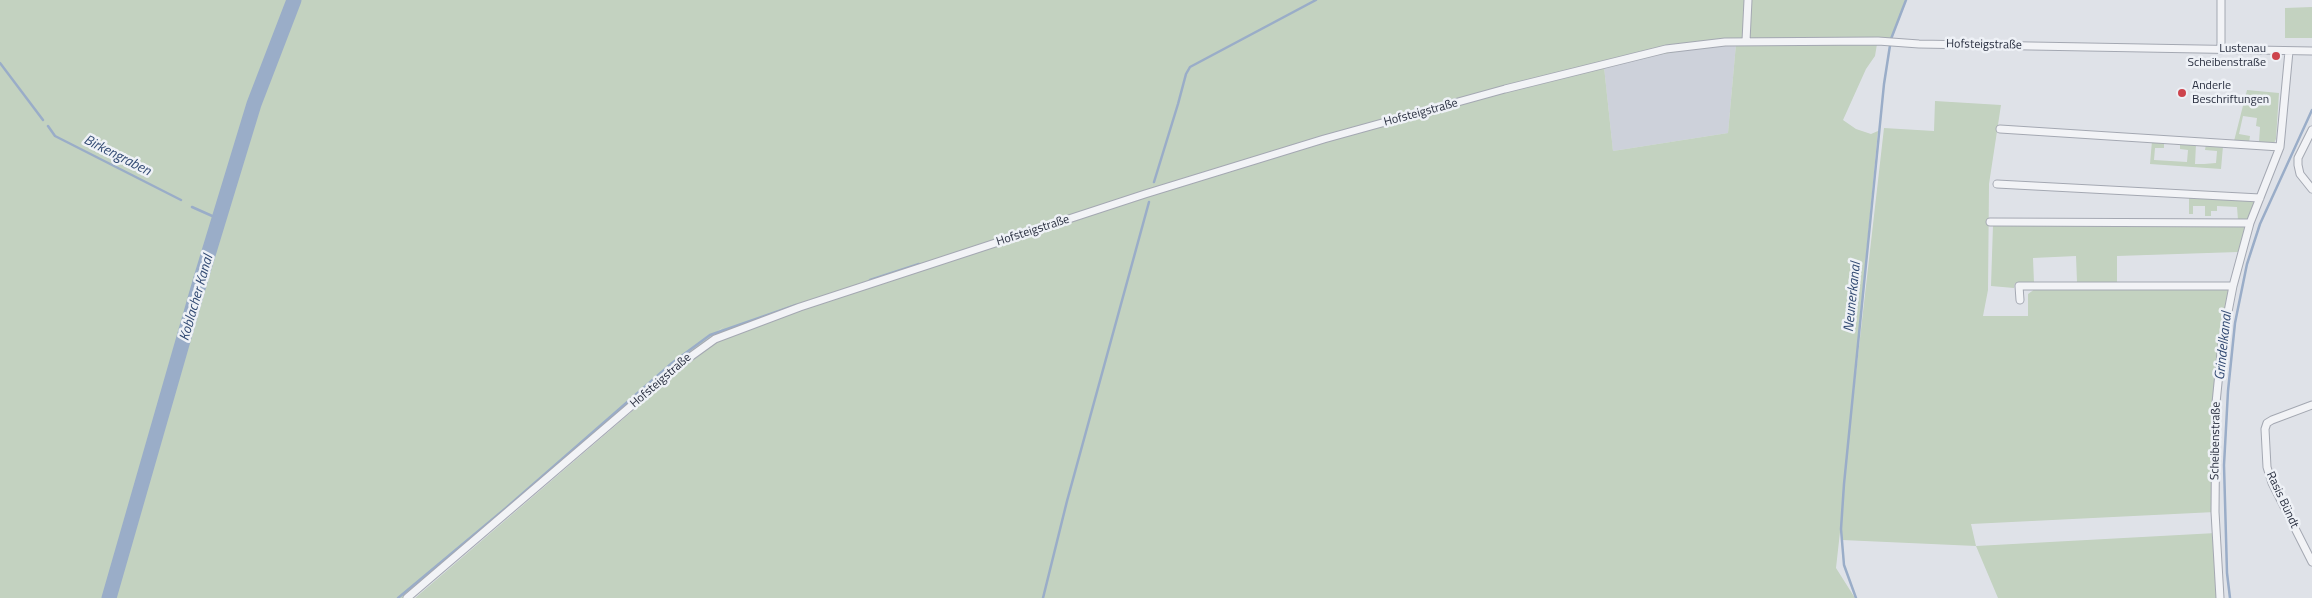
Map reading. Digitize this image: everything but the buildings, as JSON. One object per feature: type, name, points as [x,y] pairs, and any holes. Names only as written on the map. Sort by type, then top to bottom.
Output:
[{"type":"street","points":[[1746,41],[1748,0]]},
{"type":"street","points":[[2221,0],[2221,50]]},
{"type":"street","name":"Hofsteigstraße","points":[[407,598],[679,365],[715,338],[800,307],[1144,194],[1324,139],[1505,89],[1666,50],[1746,41],[2312,51]]},
{"type":"street","name":"Scheibenstraße","points":[[2220,598],[2215,512],[2216,403],[2222,344],[2233,286],[2250,223],[2280,147],[2289,51]]},
{"type":"street","points":[[2000,130],[2280,147]]},
{"type":"street","points":[[2312,130],[2298,158],[2298,165],[2300,174],[2312,188]]},
{"type":"street","points":[[1997,184],[2260,198]]},
{"type":"street","points":[[1990,222],[2250,223]]},
{"type":"street","points":[[2020,300],[2019,286],[2233,286]]},
{"type":"street","name":"Rasis Bündt","points":[[2312,405],[2272,420],[2267,423],[2266,429],[2267,467],[2272,483],[2312,562]]},
{"type":"shaded area","points":[[1725,44],[1736,44],[1728,133],[1613,151],[1604,67],[1640,58]]},
{"type":"green space","points":[[0,0],[1905,0],[1890,44],[1877,44],[1875,56],[1866,69],[1843,120],[1856,129],[1871,134],[1878,131],[1847,452],[1884,128],[1934,131],[1935,101],[2001,105],[1989,184],[1988,290],[1983,316],[2028,316],[2028,294],[2035,289],[2233,286],[2216,403],[2215,512],[1971,524],[1976,546],[1842,540],[1842,514],[1836,568],[1855,598],[415,598],[672,377],[724,326],[411,598],[0,598]],"holes":[[[1725,44],[1736,44],[1728,133],[1613,151],[1604,67],[1640,58]]]},
{"type":"green space","points":[[2312,7],[2312,38],[2285,38],[2285,8]]},
{"type":"green space","points":[[2247,90],[2279,93],[2276,139],[2273,145],[2259,142],[2260,127],[2256,126],[2257,118],[2243,116],[2239,134],[2250,136],[2249,143],[2234,141]]},
{"type":"green space","points":[[2152,141],[2164,141],[2164,148],[2155,148],[2154,160],[2187,162],[2188,150],[2180,149],[2180,143],[2196,144],[2195,164],[2216,163],[2217,151],[2205,150],[2206,144],[2223,146],[2221,169],[2150,164]]},
{"type":"green space","points":[[2189,197],[2255,200],[2248,220],[2238,220],[2237,207],[2217,206],[2217,211],[2211,211],[2211,216],[2205,216],[2205,206],[2193,206],[2193,214],[2189,214]]},
{"type":"green space","points":[[1993,225],[2244,226],[2245,228],[2238,252],[2117,256],[2117,282],[2077,282],[2076,256],[2033,258],[2034,283],[2015,283],[2014,288],[1991,286]]},
{"type":"green space","points":[[2216,533],[2220,598],[1998,598],[1976,546]]},
{"type":"waterway","name":"Koblacher Kanal","points":[[109,598],[201,278],[254,104],[294,0]]},
{"type":"waterway","points":[[1154,182],[1186,74],[1190,67],[1316,0]]},
{"type":"waterway","name":"Neunerkanal","points":[[1856,598],[1844,565],[1841,529],[1844,484],[1884,84],[1891,39],[1906,0]]},
{"type":"waterway","name":"Birkengraben","points":[[0,63],[43,120]]},
{"type":"waterway","name":"Grindelkanal","points":[[2230,598],[2227,573],[2224,465],[2228,391],[2235,323],[2247,264],[2260,224],[2312,110]]},
{"type":"waterway","name":"Birkengraben","points":[[48,126],[55,136],[181,200]]},
{"type":"waterway","points":[[1043,598],[1067,501],[1149,202]]},
{"type":"waterway","name":"Birkengraben","points":[[192,207],[219,219]]},
{"type":"waterway","points":[[870,280],[919,264]]},
{"type":"waterway","points":[[398,598],[506,508],[672,363],[710,335],[796,305]]},
{"type":"place","name":"Lustenau Scheibenstraße","points":[[2276,56]]},
{"type":"place","name":"Anderle Beschriftungen","points":[[2182,93]]}]
